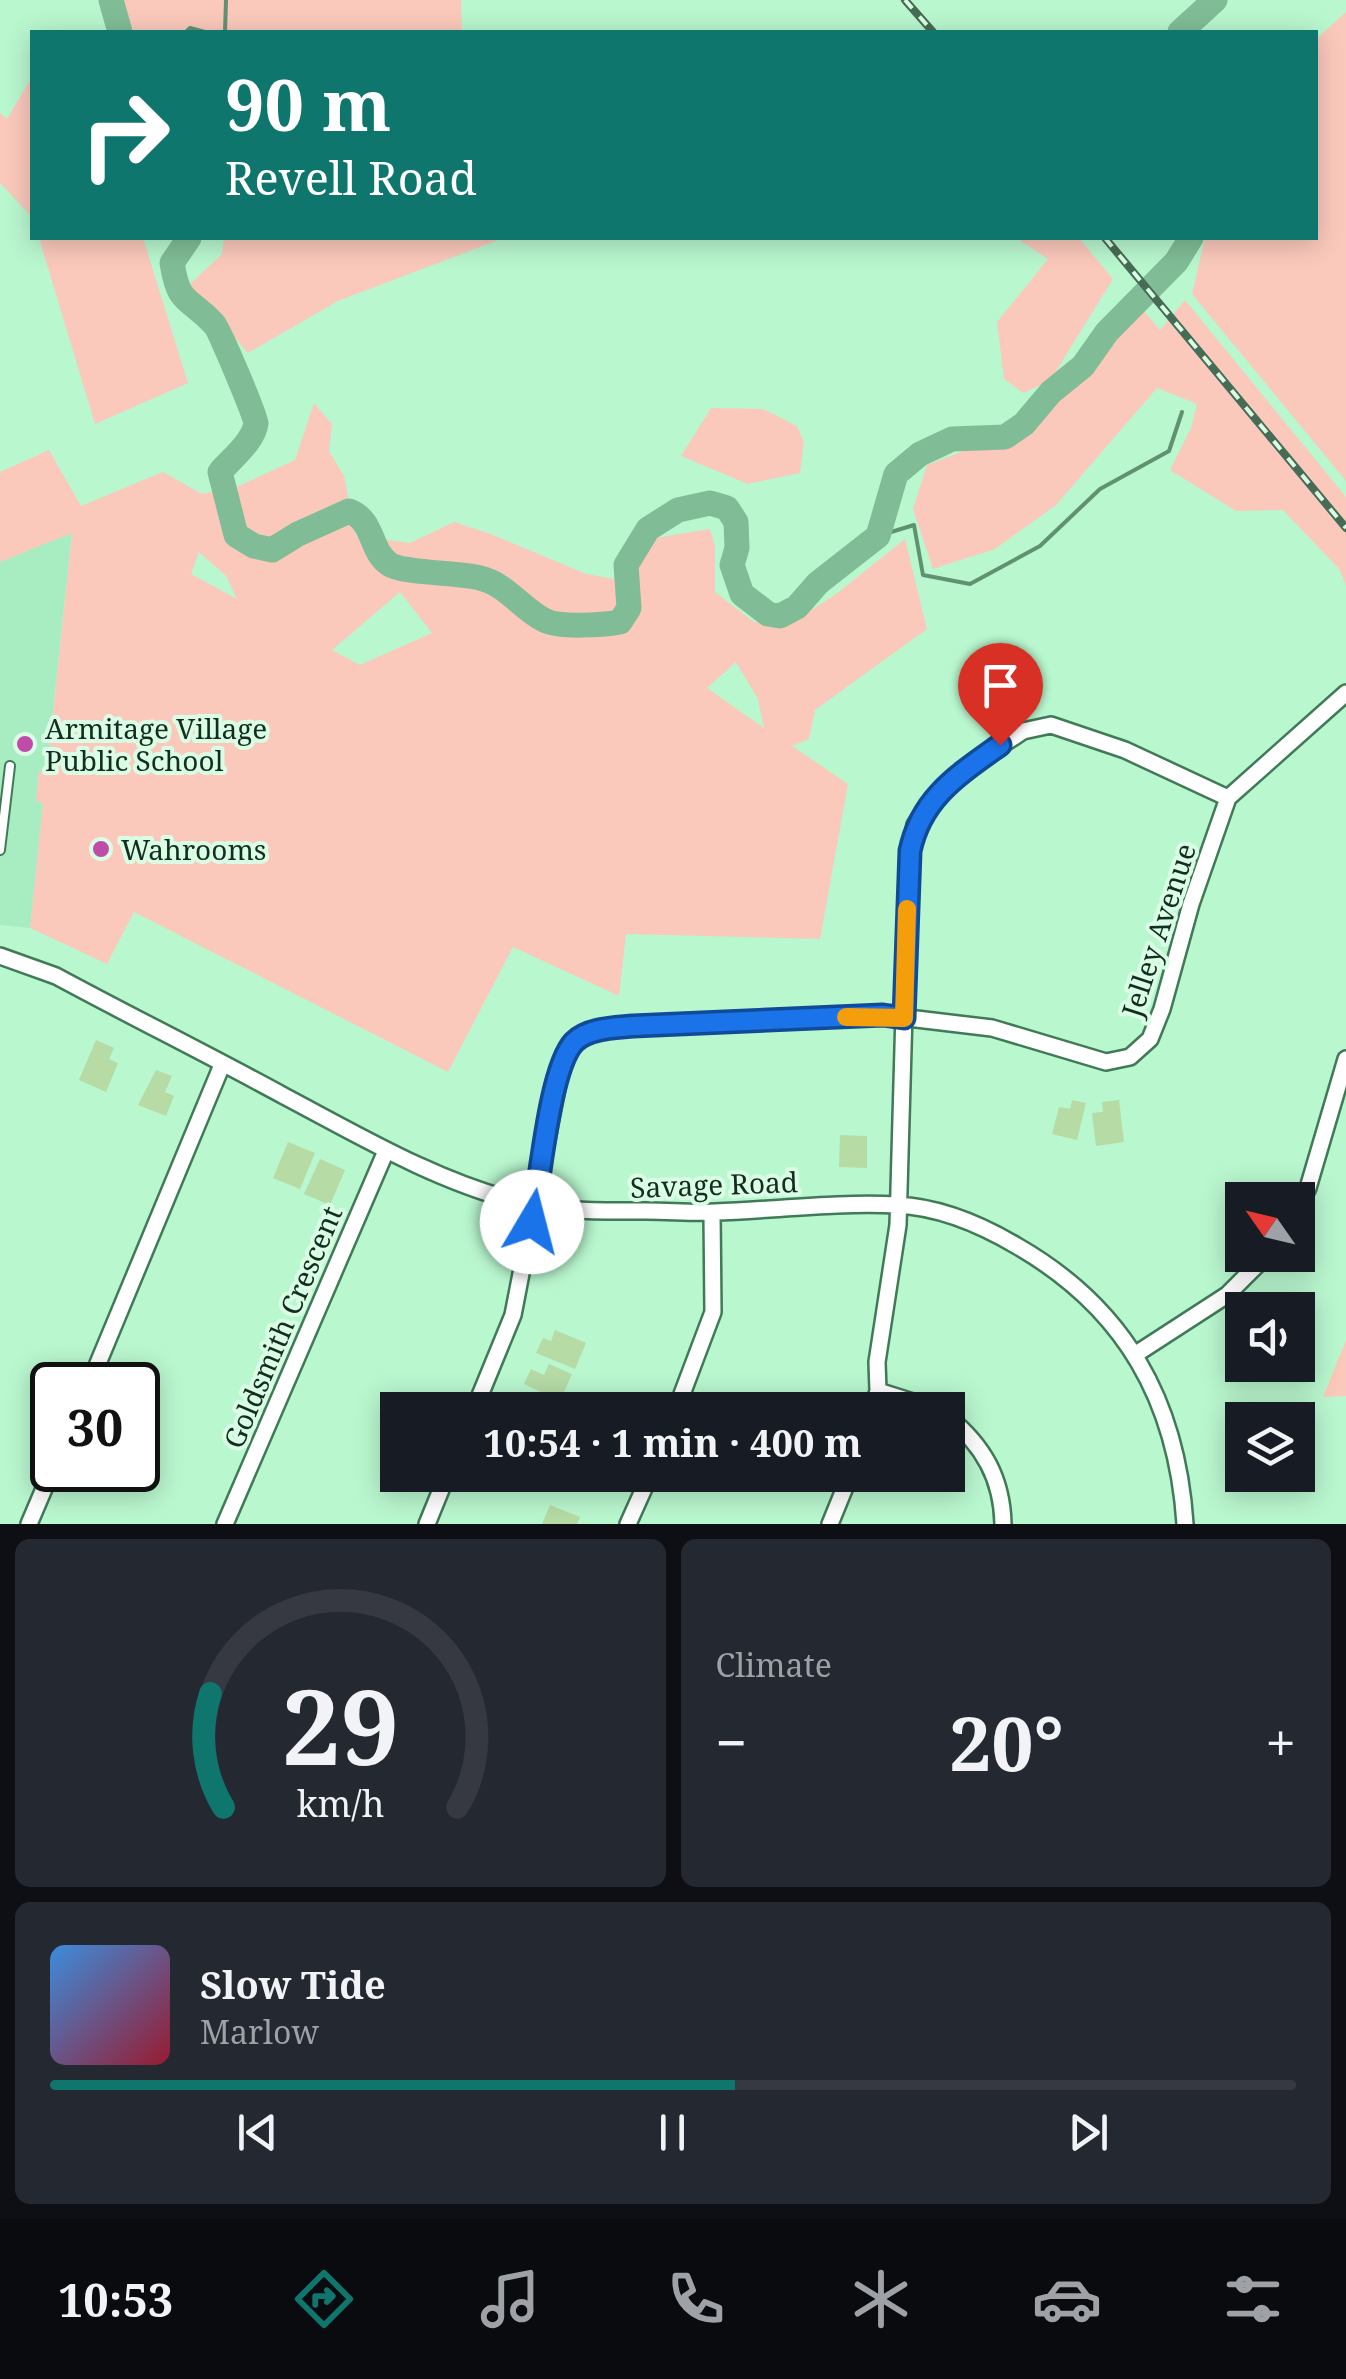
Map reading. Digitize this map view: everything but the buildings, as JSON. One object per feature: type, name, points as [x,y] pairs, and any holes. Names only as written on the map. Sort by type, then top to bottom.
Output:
[{"type":"street","name":"Jelley Avenue","points":[[481,1392],[513,1315],[562,1062],[576,1040],[596,1030],[633,1026],[883,1015],[992,1028],[1106,1062],[1130,1057],[1150,1039],[1162,1009],[1196,889],[1228,798],[1346,693]]},
{"type":"street","points":[[884,1392],[878,1390],[878,1362],[898,1225],[910,851],[915,825],[932,799],[1000,745],[1023,730],[1051,725],[1125,750],[1228,798]]},
{"type":"street","name":"Savage Road","points":[[0,956],[56,976],[386,1150],[500,1196],[536,1205],[601,1212],[897,1205],[954,1215],[986,1228],[1072,1281],[1102,1310],[1136,1354],[1156,1392],[1172,1442],[1183,1492],[1185,1524]]},
{"type":"street","points":[[1310,1182],[1346,1059]]},
{"type":"street","points":[[99,1362],[222,1065]]},
{"type":"street","name":"Goldsmith Crescent","points":[[225,1524],[386,1150]]},
{"type":"street","points":[[683,1392],[712,1312],[712,1212]]},
{"type":"street","points":[[1136,1354],[1227,1295],[1250,1272]]},
{"type":"street","points":[[965,1433],[982,1449],[994,1470],[1003,1524]]},
{"type":"street","points":[[29,1524],[43,1492]]},
{"type":"street","points":[[427,1524],[440,1492]]},
{"type":"street","points":[[628,1524],[642,1492]]},
{"type":"street","points":[[830,1524],[843,1492]]},
{"type":"lane","points":[[0,850],[10,766]]},
{"type":"shaded area","points":[[122,0],[461,0],[462,30],[132,30]]},
{"type":"shaded area","points":[[1346,12],[1346,481],[1192,294],[1205,240],[1318,240],[1318,37]]},
{"type":"shaded area","points":[[30,80],[30,215],[0,183],[0,113],[7,119]]},
{"type":"shaded area","points":[[40,240],[144,240],[188,383],[95,424]]},
{"type":"shaded area","points":[[224,240],[498,240],[338,301],[248,353],[189,285],[222,254]]},
{"type":"shaded area","points":[[1019,240],[1081,240],[1113,279],[1050,381],[1023,393],[1004,379],[997,322],[1048,259]]},
{"type":"shaded area","points":[[1185,300],[1346,497],[1346,585],[1339,569],[1283,510],[1236,511],[1170,470],[1191,428],[1197,404],[1157,388],[1056,505],[995,549],[933,569],[913,509],[927,465],[1030,422],[1129,320],[1144,311],[1160,330]]},
{"type":"shaded area","points":[[314,403],[332,424],[329,451],[344,476],[356,536],[410,543],[454,522],[586,574],[632,582],[649,539],[710,529],[715,546],[715,592],[754,622],[796,620],[905,539],[927,629],[815,710],[809,739],[792,746],[848,784],[820,939],[626,934],[619,996],[513,947],[448,1072],[134,912],[107,964],[30,928],[43,803],[36,801],[39,771],[47,771],[72,533],[0,562],[0,472],[49,450],[81,506],[163,472],[202,494],[239,486],[295,460]],"holes":[[[199,552],[226,576],[237,599],[191,574]],[[400,592],[432,633],[360,665],[332,650]],[[736,662],[758,699],[764,728],[707,688]]]},
{"type":"shaded area","points":[[711,408],[763,409],[797,426],[804,442],[800,473],[748,484],[681,456]]},
{"type":"shaded area","name":"Armitage Village Public School","points":[[72,532],[30,928],[0,925],[0,562]]},
{"type":"shaded area","points":[[1346,1340],[1346,1396],[1323,1397]]},
{"type":"waterway","points":[[111,0],[119,30]]},
{"type":"waterway","points":[[225,30],[226,0]]},
{"type":"waterway","points":[[1182,30],[1215,0]]},
{"type":"waterway","points":[[188,30],[198,30]]},
{"type":"waterway","points":[[188,240],[172,263],[178,287],[185,299],[217,329],[256,423],[247,443],[220,472],[236,535],[254,546],[272,550],[349,511],[368,528],[389,564],[406,570],[480,578],[498,585],[544,620],[581,625],[620,622],[629,608],[626,565],[648,529],[678,510],[710,503],[727,508],[736,522],[737,548],[732,565],[742,594],[768,614],[780,616],[797,607],[818,583],[878,536],[896,474],[920,454],[952,439],[1005,437],[1024,424],[1051,392],[1083,366],[1107,332],[1176,262],[1190,240]]},
{"type":"waterway","points":[[878,536],[914,525],[923,575],[970,584],[1040,546],[1100,489],[1169,451],[1182,412]]},
{"type":"railway","points":[[905,0],[931,30]]},
{"type":"railway","points":[[1107,240],[1346,528]]},
{"type":"slow traffic","points":[[846,1017],[904,1018],[907,909]]},
{"type":"place","name":"Armitage Village Public School","points":[[25,744]]},
{"type":"place","name":"Wahrooms","points":[[101,849]]},
{"type":"route","points":[[532,1222],[562,1062],[576,1040],[596,1030],[633,1026],[883,1015],[904,1018],[910,851],[915,825],[932,799],[1000,745]]}]
